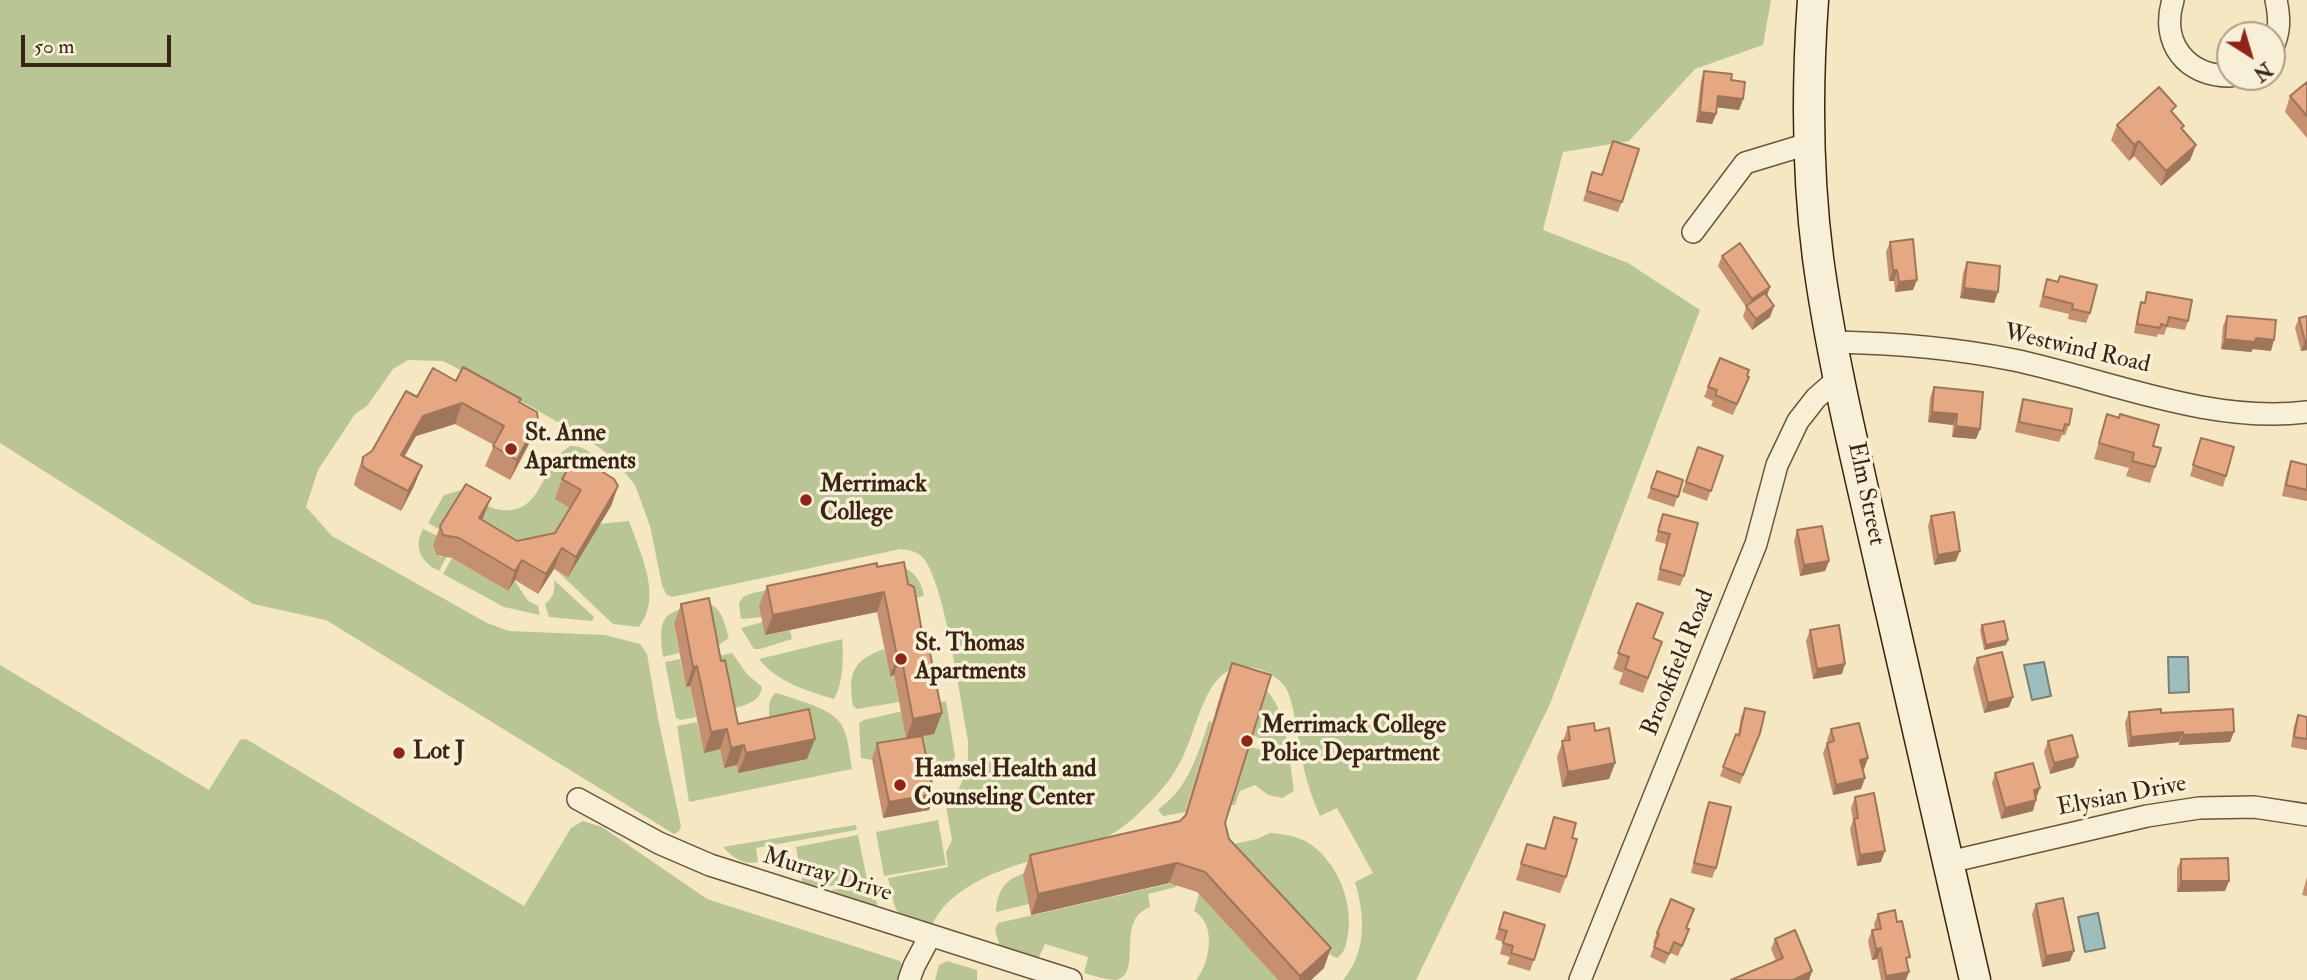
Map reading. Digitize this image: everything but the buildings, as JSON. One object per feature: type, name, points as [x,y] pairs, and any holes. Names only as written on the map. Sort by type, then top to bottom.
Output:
[{"type":"main road","name":"Elm Street","points":[[1813,0],[1809,56],[1812,191],[1818,259],[1840,377],[1975,980]]},
{"type":"street","points":[[2173,0],[2168,20],[2171,39],[2181,56],[2195,69],[2216,75]]},
{"type":"street","points":[[2276,0],[2278,21]]},
{"type":"street","points":[[1693,232],[1745,163],[1811,143]]},
{"type":"street","name":"Westwind Road","points":[[1833,342],[1911,345],[2015,360],[2086,380],[2206,407],[2257,414],[2307,412]]},
{"type":"street","name":"Brookfield Road","points":[[1580,980],[1756,544],[1777,465],[1798,421],[1816,398],[1840,377]]},
{"type":"street","name":"Murray Drive","points":[[578,799],[659,843],[710,865],[1071,980]]},
{"type":"street","name":"Elysian Drive","points":[[1949,862],[2147,816],[2199,808],[2254,807],[2307,815]]},
{"type":"street","points":[[909,980],[930,936]]},
{"type":"green space","name":"Merrimack College","points":[[0,0],[1771,0],[1763,45],[1695,69],[1629,141],[1563,152],[1543,230],[1628,263],[1700,310],[1550,704],[1416,980],[1343,980],[1356,958],[1362,933],[1361,907],[1355,882],[1373,873],[1337,808],[1320,816],[1305,775],[1289,694],[1280,681],[1264,671],[1239,667],[1226,672],[1216,681],[1201,708],[1185,752],[1173,774],[1151,801],[1123,827],[1097,841],[1029,861],[982,879],[944,906],[932,925],[910,919],[899,912],[895,907],[888,878],[948,867],[946,852],[952,840],[946,806],[949,797],[959,788],[965,776],[968,740],[944,613],[929,568],[917,553],[901,549],[672,597],[666,594],[662,585],[650,526],[635,485],[604,451],[530,406],[443,361],[408,360],[393,369],[367,406],[355,414],[318,470],[306,507],[332,536],[487,623],[509,631],[605,635],[640,644],[647,654],[681,826],[674,834],[326,620],[253,604],[0,443]]},
{"type":"green space","points":[[571,446],[586,450],[605,468],[573,510],[544,559],[442,531],[428,523],[444,495],[462,490],[496,509],[515,509],[526,504],[535,496],[561,453]]},
{"type":"green space","points":[[629,521],[643,560],[649,588],[646,615],[639,627],[613,624],[554,568],[599,524]]},
{"type":"green space","points":[[423,529],[438,536],[433,546],[435,554],[441,557],[448,554],[439,571],[423,559],[421,554],[419,542]]},
{"type":"green space","points":[[452,558],[508,591],[514,580],[528,601],[538,606],[540,615],[504,607],[443,574]]},
{"type":"green space","points":[[882,565],[898,566],[910,571],[919,581],[924,596],[900,601],[760,606],[762,617],[741,619],[739,603],[743,597],[753,593]]},
{"type":"green space","points":[[554,580],[594,617],[592,621],[549,617],[545,604],[553,594]]},
{"type":"green space","points":[[711,604],[719,611],[729,638],[717,646],[674,625],[679,653],[663,657],[662,631],[666,617],[680,609]]},
{"type":"green space","points":[[763,622],[766,635],[790,630],[792,639],[754,649],[741,628]]},
{"type":"green space","points":[[842,639],[842,670],[834,699],[784,680],[759,659]]},
{"type":"green space","points":[[884,649],[890,676],[894,675],[899,702],[857,709],[853,706],[851,685],[855,670],[865,658]]},
{"type":"green space","points":[[732,653],[747,674],[762,687],[753,701],[724,711],[709,658]]},
{"type":"green space","points":[[680,659],[686,687],[690,686],[696,717],[681,720],[676,718],[665,662]]},
{"type":"green space","points":[[0,665],[209,790],[240,740],[246,739],[524,906],[571,828],[583,821],[602,827],[707,899],[900,961],[903,966],[899,980],[0,980]]},
{"type":"green space","points":[[1257,682],[1276,703],[1289,748],[1251,735]]},
{"type":"green space","points":[[775,693],[820,709],[838,720],[846,734],[852,769],[689,802],[677,726],[697,722],[704,752],[720,749],[724,768],[737,765],[739,773],[773,736],[769,708]]},
{"type":"green space","points":[[946,701],[955,756],[945,771],[934,772],[929,755],[918,758],[861,758],[859,723]]},
{"type":"green space","points":[[1209,721],[1212,722],[1185,812],[1163,816],[1158,810],[1175,794],[1186,778]]},
{"type":"green space","points":[[1248,747],[1289,755],[1294,791],[1282,798],[1268,795],[1255,785],[1240,791],[1235,805],[1230,805]]},
{"type":"green space","points":[[938,820],[946,865],[884,876],[876,832]]},
{"type":"green space","points":[[855,825],[856,830],[756,848],[758,862],[739,860],[723,847]]},
{"type":"green space","points":[[1270,833],[1307,842],[1327,860],[1342,885],[1349,927],[1345,948],[1337,958],[1332,956],[1229,845],[1257,839]]},
{"type":"green space","points":[[858,835],[867,879],[804,891],[796,847]]},
{"type":"green space","points":[[1027,873],[1029,904],[996,912],[998,898],[1004,886],[1013,878]]},
{"type":"green space","points":[[873,882],[877,904],[875,908],[830,892],[832,890]]},
{"type":"green space","points":[[1177,882],[1176,887],[1148,894],[1150,907],[1139,914],[1133,923],[1128,968],[1124,976],[1116,980],[1084,973],[1088,957],[1045,944],[1038,959],[1000,947],[995,930],[998,923]]},
{"type":"green space","points":[[1199,894],[1278,980],[1196,980],[1205,964],[1209,944],[1206,925],[1194,911]]},
{"type":"green space","points":[[947,961],[977,970],[977,980],[935,980],[939,965]]},
{"type":"water","points":[[2168,657],[2188,657],[2189,692],[2169,693]]},
{"type":"water","points":[[2044,662],[2051,696],[2032,700],[2024,665]]},
{"type":"water","points":[[2098,913],[2105,948],[2085,952],[2078,917]]},
{"type":"place","name":"St. Anne Apartments","points":[[511,449]]},
{"type":"place","name":"Merrimack College","points":[[806,500]]},
{"type":"place","name":"St. Thomas Apartments","points":[[901,659]]},
{"type":"place","name":"Merrimack College Police Department","points":[[1247,741]]},
{"type":"place","name":"Lot J","points":[[399,753]]},
{"type":"place","name":"Hamsel Health and Counseling Center","points":[[900,785]]}]
